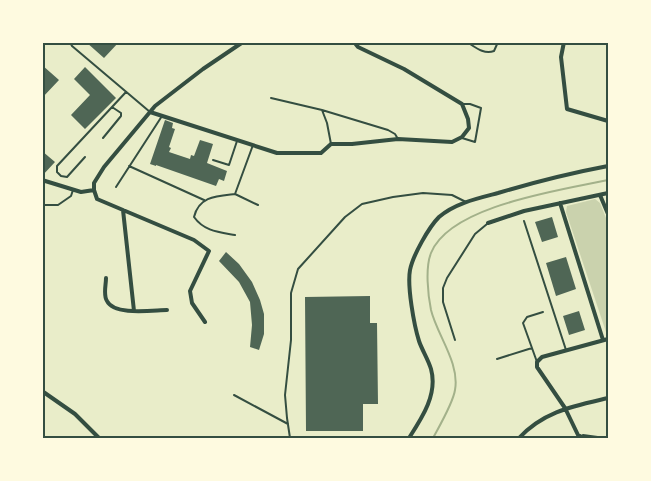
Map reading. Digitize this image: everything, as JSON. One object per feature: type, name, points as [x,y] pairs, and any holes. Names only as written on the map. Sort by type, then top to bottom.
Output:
[{"type":"street","points":[[205,322],[192,303],[190,292],[209,251],[194,240],[97,199],[94,183],[104,167],[155,106],[243,42]]},
{"type":"street","points":[[150,112],[277,153],[321,153],[331,144],[352,144],[398,139],[452,142],[462,138],[468,128],[468,119],[462,104],[404,69],[358,47],[354,42]]},
{"type":"street","points":[[564,42],[561,57],[567,109],[608,122]]},
{"type":"street","points":[[409,438],[426,412],[432,386],[431,369],[418,341],[411,300],[410,270],[420,244],[438,218],[450,209],[466,202],[553,177],[608,166]]},
{"type":"street","points":[[42,180],[80,192],[94,190]]},
{"type":"street","points":[[488,223],[524,211],[608,193]]},
{"type":"street","points":[[600,194],[608,214]]},
{"type":"street","points":[[560,203],[603,340]]},
{"type":"street","points":[[123,210],[134,311]]},
{"type":"street","points":[[106,278],[105,294],[107,302],[114,308],[134,311],[167,310]]},
{"type":"street","points":[[584,438],[578,435],[565,408],[538,367],[537,362],[542,357],[608,338]]},
{"type":"street","points":[[42,391],[75,414],[99,438]]},
{"type":"street","points":[[519,438],[527,430],[552,413],[608,398]]},
{"type":"lane","points":[[42,46],[46,42]]},
{"type":"lane","points":[[70,42],[72,46],[150,112]]},
{"type":"lane","points":[[467,42],[483,52],[490,52],[494,51],[498,42]]},
{"type":"lane","points":[[85,157],[67,177],[61,176],[57,172],[58,166],[126,92]]},
{"type":"lane","points":[[271,98],[322,110],[388,130],[395,134],[398,139]]},
{"type":"lane","points":[[462,104],[470,104],[480,108],[475,142],[462,138]]},
{"type":"lane","points":[[103,138],[122,116],[112,107]]},
{"type":"lane","points":[[322,110],[327,123],[331,144]]},
{"type":"lane","points":[[116,187],[162,116]]},
{"type":"lane","points":[[213,160],[229,165],[237,141]]},
{"type":"lane","points":[[235,194],[254,145]]},
{"type":"lane","points":[[129,166],[204,200]]},
{"type":"lane","points":[[42,205],[58,205],[71,196],[73,190]]},
{"type":"lane","points":[[290,438],[285,395],[290,340],[291,293],[298,269],[345,217],[362,204],[423,193],[452,195],[466,202]]},
{"type":"lane","points":[[235,235],[200,226],[194,217],[196,208],[204,200],[235,194],[258,204]]},
{"type":"lane","points":[[524,222],[566,350]]},
{"type":"lane","points":[[455,340],[443,302],[442,288],[446,278],[475,234],[488,223]]},
{"type":"lane","points":[[537,362],[523,323],[527,317],[543,312]]},
{"type":"lane","points":[[497,358],[532,348]]},
{"type":"lane","points":[[234,395],[288,424]]},
{"type":"lane","points":[[578,435],[605,438]]},
{"type":"green space","points":[[595,199],[600,203],[608,223],[608,331],[606,332],[566,212],[567,206]]},
{"type":"building","points":[[86,42],[119,42],[104,58]]},
{"type":"building","points":[[42,65],[59,80],[42,98]]},
{"type":"building","points":[[85,67],[116,98],[85,129],[71,115],[90,95],[74,79]]},
{"type":"building","points":[[165,120],[173,123],[172,128],[175,129],[169,152],[190,159],[191,155],[194,156],[200,140],[213,144],[207,163],[227,171],[224,181],[219,179],[216,186],[150,164]]},
{"type":"building","points":[[42,151],[55,162],[42,176]]},
{"type":"building","points":[[552,217],[558,237],[542,242],[535,222]]},
{"type":"building","points":[[226,252],[239,264],[252,282],[260,300],[264,314],[264,334],[259,350],[250,347],[252,325],[250,302],[239,282],[219,261]]},
{"type":"building","points":[[566,257],[576,289],[556,296],[546,263]]},
{"type":"building","points":[[370,296],[370,323],[377,323],[378,404],[363,404],[363,431],[306,431],[305,297]]},
{"type":"building","points":[[579,311],[585,330],[569,335],[563,316]]},
{"type":"waterway","points":[[433,438],[452,401],[456,380],[451,359],[434,320],[428,289],[429,259],[442,236],[460,223],[483,211],[537,195],[608,180]]}]
